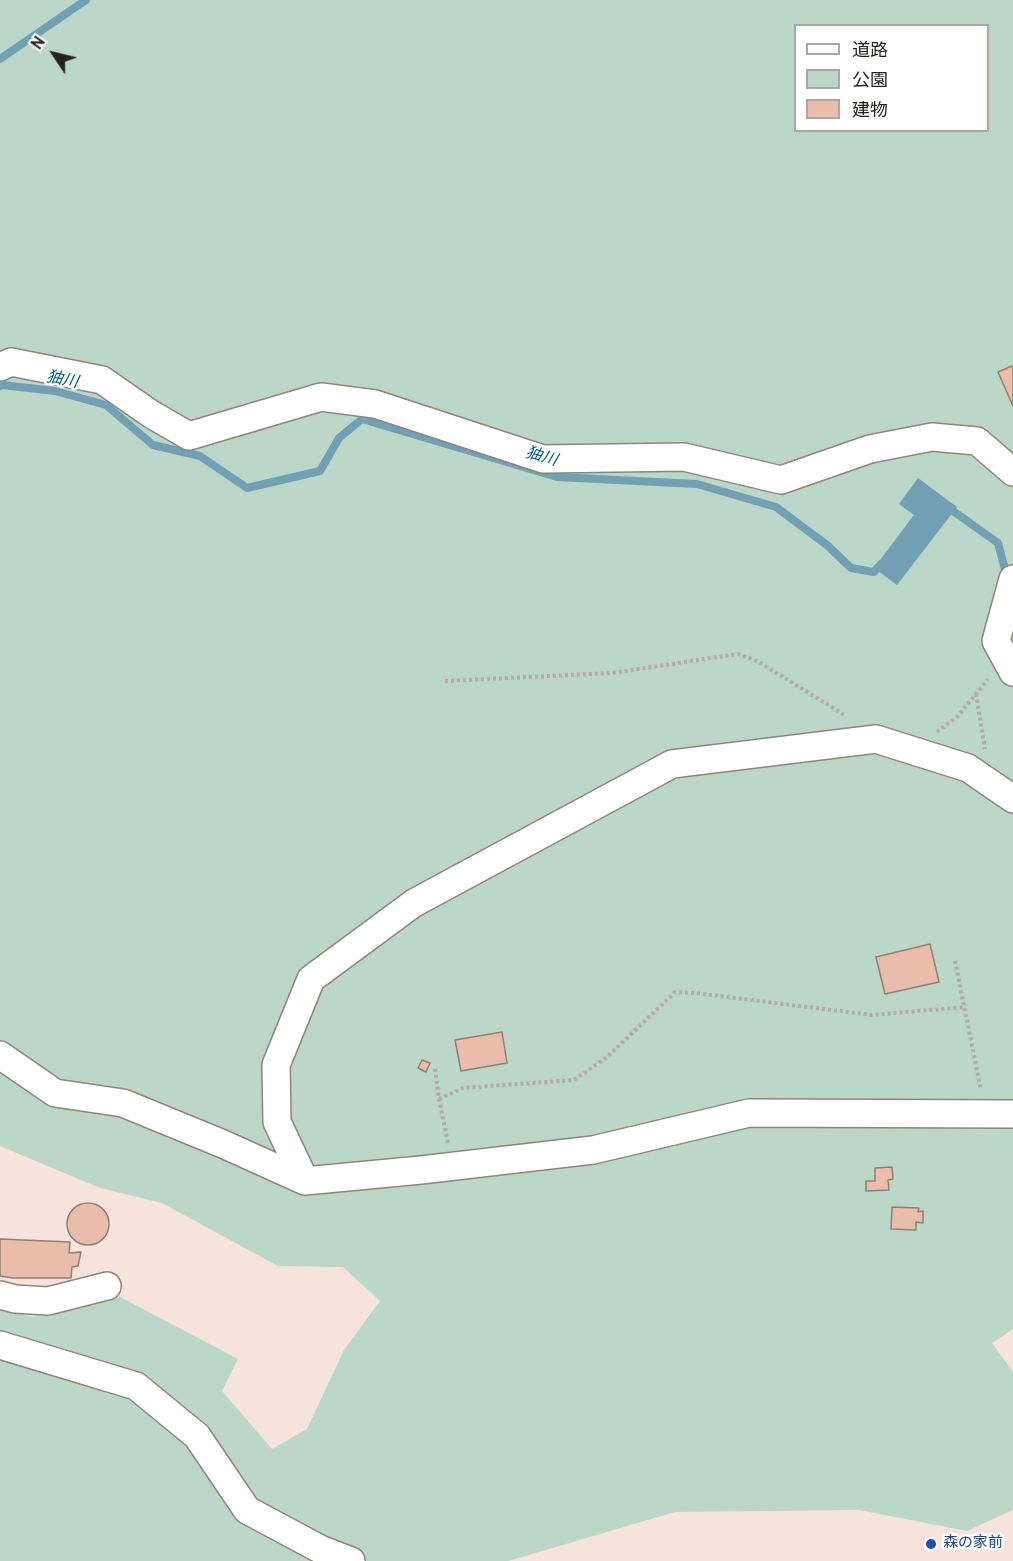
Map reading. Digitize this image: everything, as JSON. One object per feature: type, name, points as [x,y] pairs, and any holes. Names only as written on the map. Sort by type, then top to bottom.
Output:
[{"type":"lane","points":[[0,367],[11,362],[102,380],[151,414],[189,436],[321,397],[375,404],[543,459],[684,458],[781,480],[870,449],[932,437],[977,441],[1013,472]]},
{"type":"lane","points":[[1009,665],[996,641],[1013,579]]},
{"type":"lane","points":[[305,1181],[276,1122],[276,1065],[312,979],[414,903],[672,764],[876,739],[968,768],[1013,799]]},
{"type":"lane","points":[[0,1055],[55,1093],[123,1103],[305,1181],[453,1167],[593,1150],[749,1113],[1013,1114]]},
{"type":"lane","points":[[0,1295],[15,1299],[48,1301],[107,1286]]},
{"type":"lane","points":[[0,1345],[136,1386],[197,1437],[247,1510],[320,1548],[351,1561]]},
{"type":"path","points":[[446,681],[612,673],[738,654],[757,661],[859,724],[876,739]]},
{"type":"path","points":[[913,750],[958,716],[976,694],[1009,665]]},
{"type":"path","points":[[976,694],[990,784]]},
{"type":"path","points":[[955,961],[985,1114]]},
{"type":"path","points":[[439,1099],[463,1088],[574,1080],[606,1058],[675,992],[872,1015],[964,1007]]},
{"type":"path","points":[[435,1069],[453,1167]]},
{"type":"green space","points":[[0,0],[1013,0],[1013,1329],[992,1343],[1013,1372],[1013,1510],[967,1531],[859,1510],[675,1512],[508,1561],[0,1561],[0,1306],[32,1317],[120,1297],[238,1359],[222,1391],[272,1449],[307,1429],[344,1350],[380,1301],[343,1267],[278,1266],[162,1203],[100,1188],[0,1146]]},
{"type":"water","points":[[918,478],[957,507],[897,585],[874,568],[914,515],[899,504]]},
{"type":"building","points":[[1012,366],[1013,368],[1013,406],[998,372]]},
{"type":"building","points":[[930,944],[939,982],[885,994],[876,957]]},
{"type":"building","points":[[502,1032],[507,1063],[461,1071],[455,1040]]},
{"type":"building","points":[[422,1060],[430,1063],[426,1072],[418,1068]]},
{"type":"building","points":[[892,1167],[893,1179],[888,1180],[889,1190],[866,1191],[866,1181],[875,1181],[875,1168]]},
{"type":"building","points":[[88,1203],[103,1209],[109,1224],[103,1239],[88,1245],[73,1239],[67,1224],[73,1209]]},
{"type":"building","points":[[892,1207],[919,1208],[918,1212],[923,1211],[923,1223],[916,1222],[916,1230],[891,1229]]},
{"type":"building","points":[[0,1239],[70,1242],[69,1253],[81,1252],[78,1266],[72,1267],[71,1278],[0,1276]]},
{"type":"waterway","points":[[0,59],[86,0]]},
{"type":"waterway","name":"㹨川","points":[[0,386],[55,391],[106,405],[153,445],[200,456],[247,488],[320,471],[339,438],[362,419],[557,477],[697,484],[776,507],[827,545],[851,568],[874,572],[881,564]]},
{"type":"waterway","name":"㹨川","points":[[946,506],[998,543],[1007,577]]},
{"type":"place","name":"森の家前","points":[[931,1544]]}]
